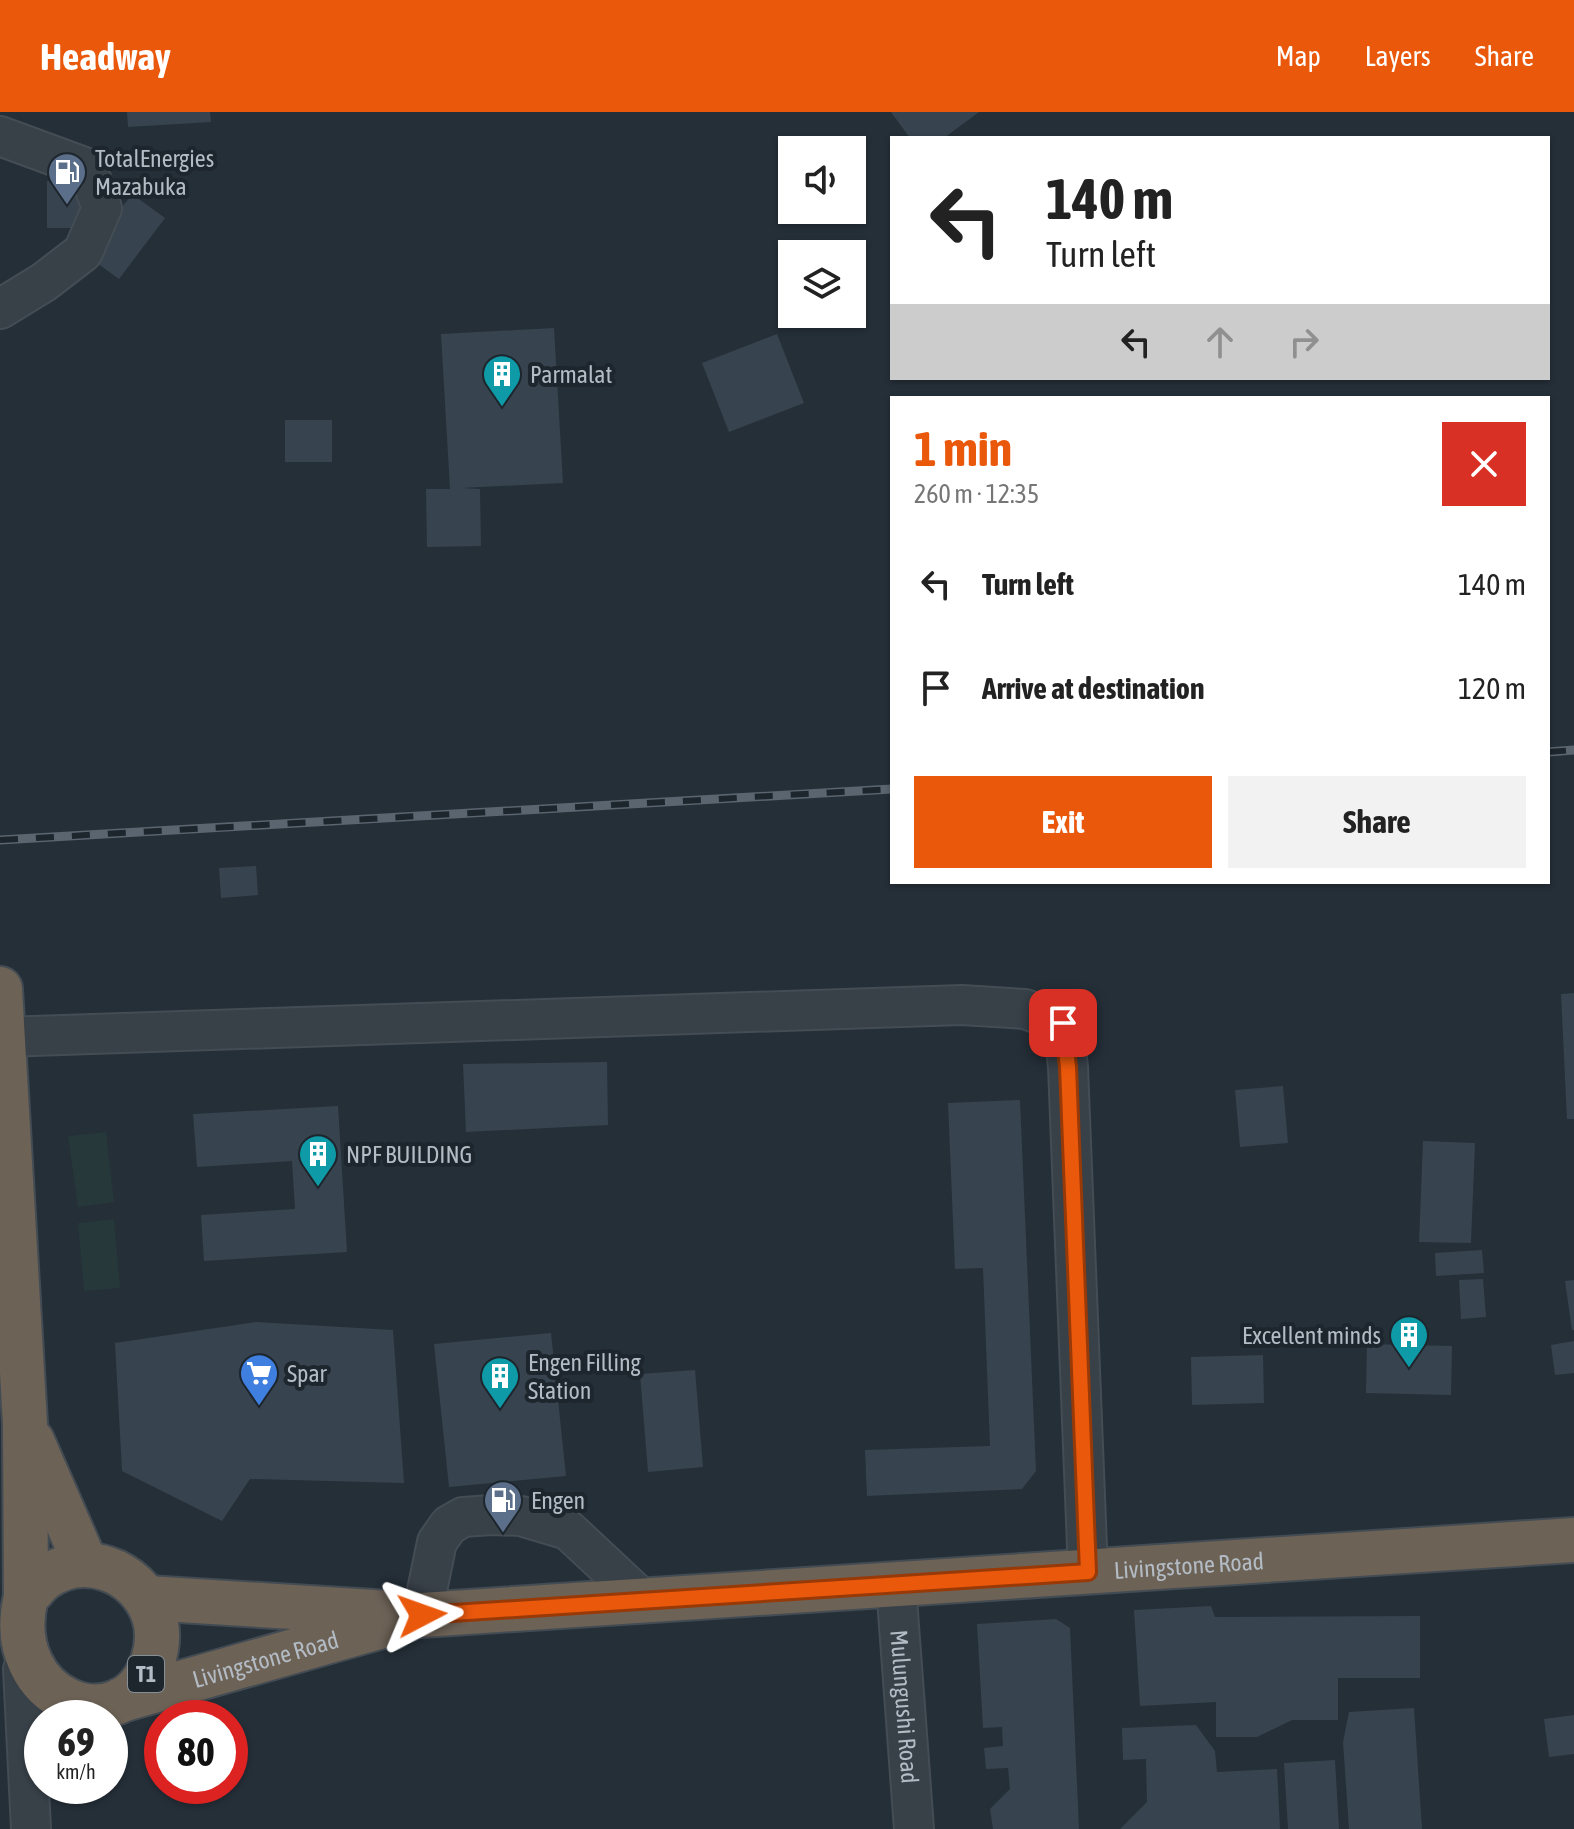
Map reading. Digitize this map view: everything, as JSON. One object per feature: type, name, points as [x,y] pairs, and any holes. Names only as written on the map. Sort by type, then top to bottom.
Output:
[{"type":"highway","points":[[0,989],[25,1424],[15,1633],[23,1669]]},
{"type":"highway","points":[[25,1424],[86,1565]]},
{"type":"highway","name":"Livingstone Road","points":[[147,1598],[422,1615],[1574,1540]]},
{"type":"highway","points":[[17,1574],[42,1580],[63,1569],[86,1565],[104,1567],[121,1573],[147,1598]]},
{"type":"highway","name":"T1","points":[[114,1700],[132,1691],[149,1671],[157,1647],[156,1621],[147,1598]]},
{"type":"highway","name":"Livingstone Road","points":[[128,1700],[422,1615]]},
{"type":"highway","name":"Livingstone Road","points":[[23,1669],[41,1691],[58,1700]]},
{"type":"street","points":[[0,136],[87,168],[102,208],[83,252],[44,282],[0,309]]},
{"type":"street","points":[[3,1037],[962,1005],[1025,1009],[1063,1023],[1068,1067],[1088,1572]]},
{"type":"street","points":[[422,1615],[437,1542],[449,1525],[463,1517],[491,1515],[521,1516],[568,1530],[644,1601]]},
{"type":"street","name":"Mulungushi Road","points":[[896,1585],[914,1829]]},
{"type":"street","points":[[23,1669],[26,1700]]},
{"type":"shaded area","points":[[106,1132],[114,1202],[78,1207],[68,1136]]},
{"type":"shaded area","points":[[114,1219],[120,1288],[84,1291],[78,1223]]},
{"type":"building","points":[[127,112],[210,112],[211,122],[128,127]]},
{"type":"building","points":[[891,112],[979,112],[947,136],[909,136]]},
{"type":"building","points":[[80,180],[81,228],[47,228],[47,181]]},
{"type":"building","points":[[132,194],[165,218],[119,279],[86,255]]},
{"type":"building","name":"Parmalat","points":[[554,328],[563,483],[461,488],[480,489],[481,546],[427,547],[426,489],[450,489],[441,334]]},
{"type":"building","points":[[777,334],[804,403],[729,432],[702,363]]},
{"type":"building","points":[[285,420],[332,420],[332,462],[285,462]]},
{"type":"building","points":[[256,866],[258,895],[221,898],[219,868]]},
{"type":"building","points":[[1574,993],[1574,1119],[1567,1119],[1561,994]]},
{"type":"building","points":[[607,1062],[608,1125],[466,1132],[463,1064]]},
{"type":"building","points":[[1283,1086],[1288,1143],[1240,1147],[1235,1090]]},
{"type":"building","points":[[1020,1100],[1036,1471],[1022,1489],[867,1496],[865,1450],[990,1446],[983,1268],[955,1269],[948,1103]]},
{"type":"building","name":"NPF BUILDING","points":[[338,1106],[347,1252],[204,1261],[201,1215],[295,1209],[292,1161],[197,1167],[193,1114]]},
{"type":"building","points":[[1423,1141],[1475,1143],[1471,1243],[1419,1242]]},
{"type":"building","points":[[1482,1250],[1484,1273],[1436,1276],[1435,1253]]},
{"type":"building","points":[[1483,1279],[1486,1317],[1461,1319],[1459,1280]]},
{"type":"building","points":[[1574,1280],[1574,1330],[1572,1330],[1565,1281]]},
{"type":"building","name":"Spar","points":[[256,1322],[393,1330],[404,1483],[250,1479],[222,1521],[122,1471],[115,1343]]},
{"type":"building","name":"Engen Filling Station","points":[[551,1333],[566,1476],[449,1487],[434,1344]]},
{"type":"building","points":[[1574,1341],[1574,1373],[1555,1375],[1551,1345]]},
{"type":"building","name":"Excellent minds","points":[[1367,1344],[1452,1346],[1451,1395],[1366,1393]]},
{"type":"building","points":[[1263,1355],[1264,1403],[1192,1405],[1191,1357]]},
{"type":"building","points":[[695,1370],[703,1467],[648,1472],[640,1374]]},
{"type":"building","points":[[1211,1606],[1215,1617],[1420,1616],[1420,1678],[1338,1678],[1338,1720],[1292,1720],[1257,1737],[1216,1737],[1216,1702],[1140,1706],[1134,1610]]},
{"type":"building","points":[[1056,1619],[1070,1628],[1079,1829],[993,1829],[990,1809],[1010,1789],[1008,1768],[986,1769],[984,1748],[1003,1746],[1002,1727],[983,1728],[977,1624]]},
{"type":"building","points":[[1414,1708],[1422,1829],[1349,1829],[1343,1742],[1349,1712]]},
{"type":"building","points":[[1574,1715],[1574,1754],[1549,1757],[1544,1719]]},
{"type":"building","points":[[1196,1725],[1215,1751],[1217,1772],[1277,1769],[1280,1829],[1120,1829],[1147,1802],[1146,1759],[1123,1760],[1122,1728]]},
{"type":"building","points":[[1335,1760],[1339,1829],[1288,1829],[1284,1763]]},
{"type":"railway","points":[[1550,752],[1574,750]]},
{"type":"railway","points":[[0,840],[890,789]]},
{"type":"place","name":"TotalEnergies Mazabuka","points":[[67,206]]},
{"type":"place","name":"Parmalat","points":[[502,408]]},
{"type":"place","name":"NPF BUILDING","points":[[318,1188]]},
{"type":"place","name":"Excellent minds","points":[[1409,1369]]},
{"type":"place","name":"Spar","points":[[259,1407]]},
{"type":"place","name":"Engen Filling Station","points":[[500,1410]]},
{"type":"place","name":"Engen","points":[[503,1534]]},
{"type":"route","points":[[422,1615],[1088,1572],[1068,1067],[1063,1023]]}]
